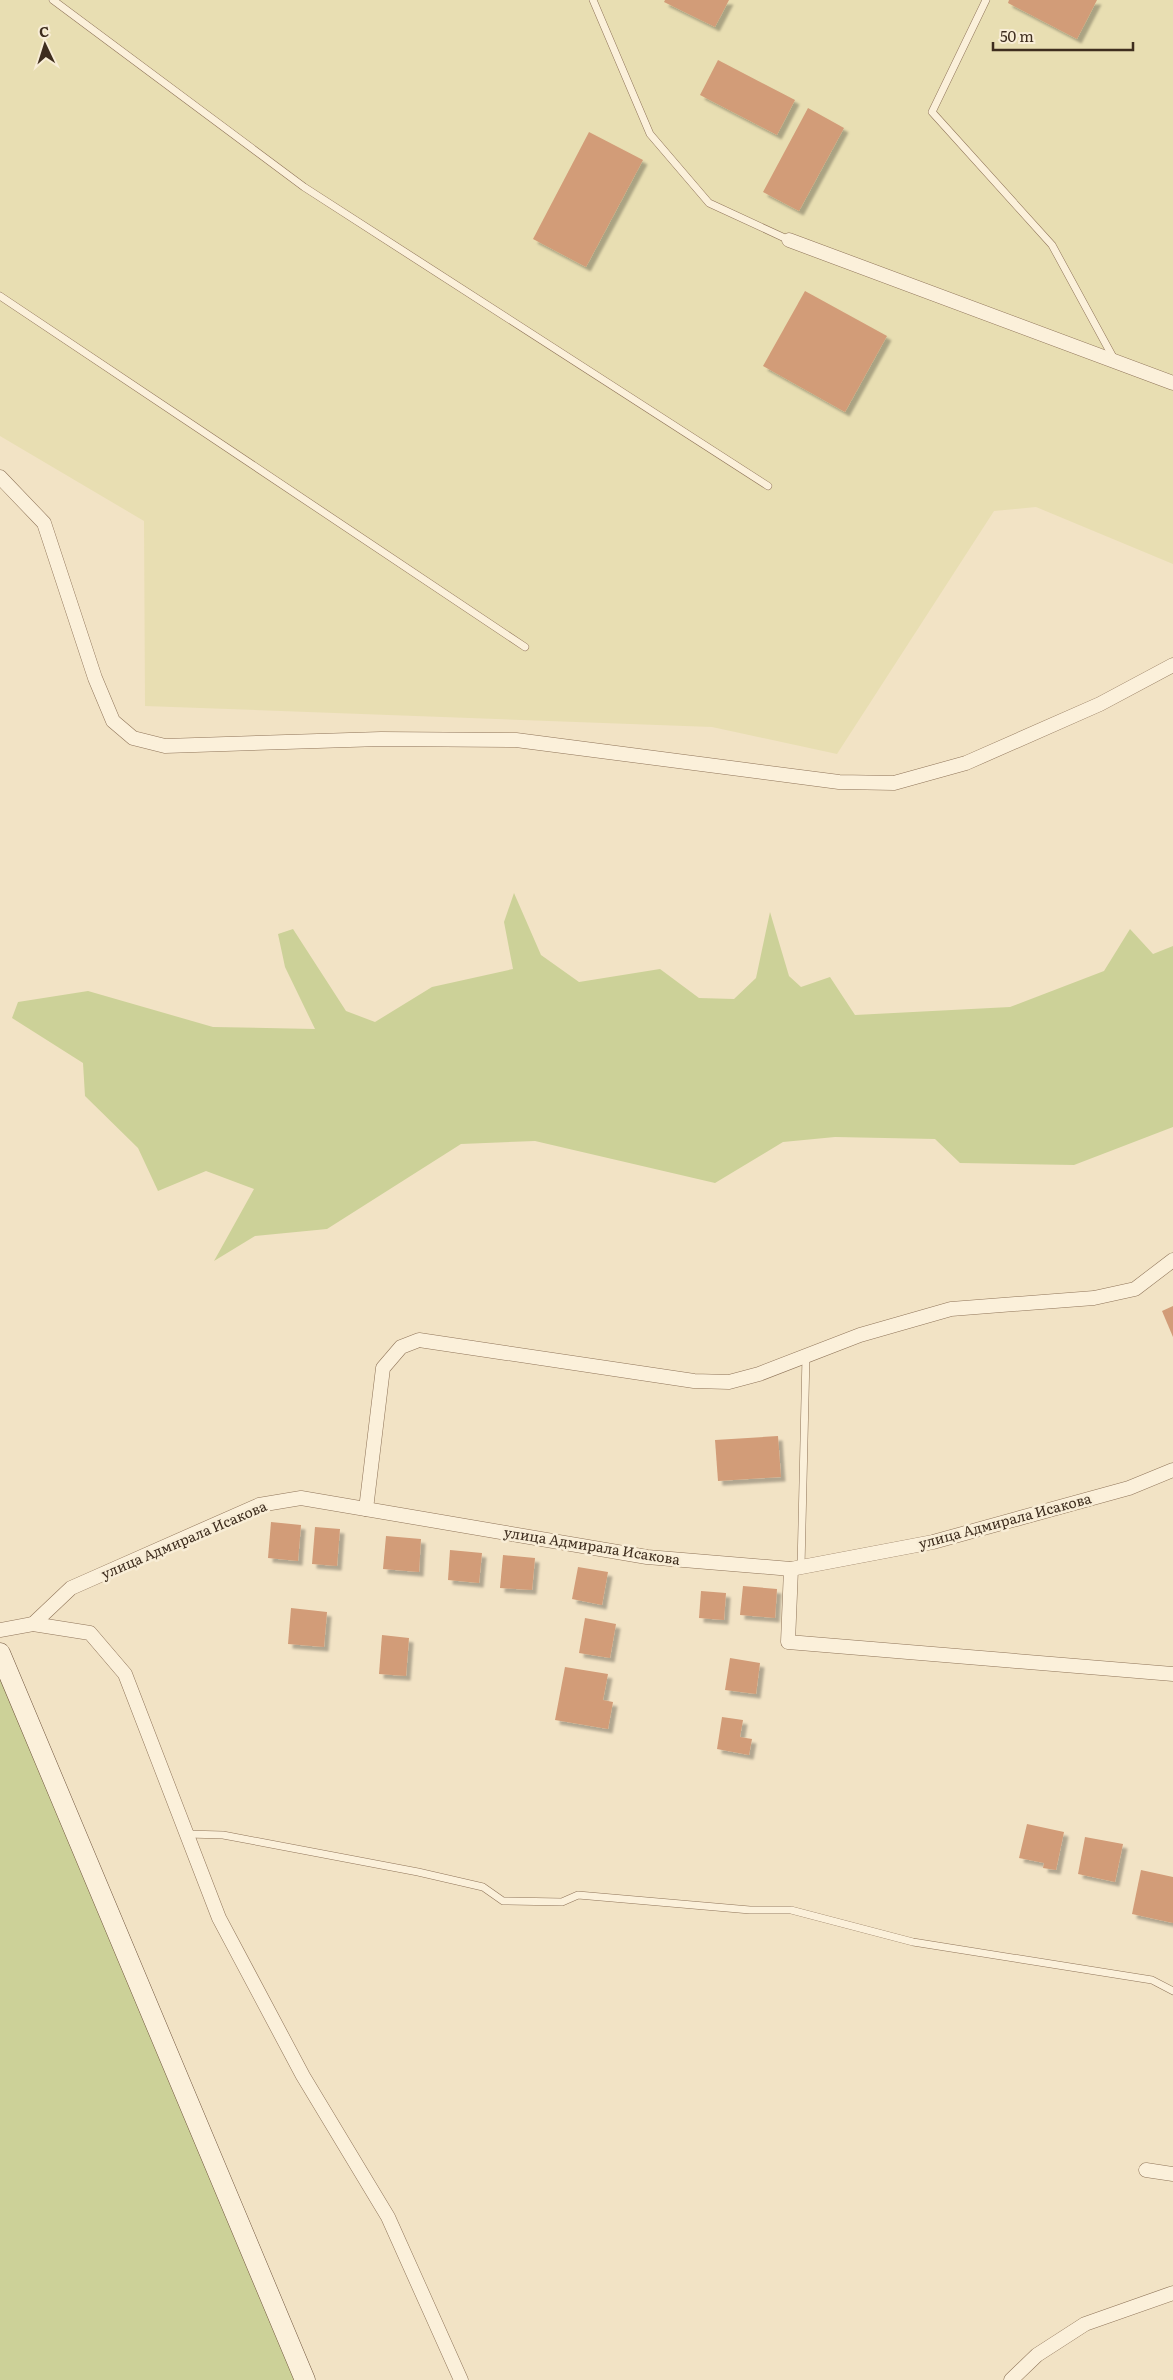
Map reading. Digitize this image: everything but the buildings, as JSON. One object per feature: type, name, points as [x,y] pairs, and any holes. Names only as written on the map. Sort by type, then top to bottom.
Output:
[{"type":"main road","points":[[0,1653],[304,2380]]},
{"type":"street","points":[[789,240],[1173,383]]},
{"type":"street","points":[[0,477],[44,523],[95,678],[113,720],[133,738],[165,746],[381,738],[516,740],[839,782],[894,783],[966,763],[1100,704],[1173,664]]},
{"type":"street","points":[[366,1509],[383,1368],[401,1347],[419,1340],[694,1381],[728,1382],[759,1374],[860,1335],[952,1309],[1094,1298],[1135,1289],[1173,1260]]},
{"type":"street","name":"улица Адмирала Исакова","points":[[33,1624],[71,1588],[259,1505],[301,1498],[647,1557],[796,1568],[933,1542],[1128,1488],[1173,1470]]},
{"type":"street","points":[[796,1568],[788,1642],[1173,1674]]},
{"type":"street","points":[[0,1630],[33,1624],[90,1633],[125,1674],[219,1918],[303,2076],[388,2217],[461,2380]]},
{"type":"street","points":[[1146,2170],[1173,2174]]},
{"type":"street","points":[[1011,2380],[1037,2355],[1085,2324],[1173,2293]]},
{"type":"lane","points":[[53,0],[304,187],[768,486]]},
{"type":"lane","points":[[593,0],[650,134],[709,203],[789,240]]},
{"type":"lane","points":[[986,0],[932,112],[1052,244],[1115,361]]},
{"type":"lane","points":[[0,296],[525,647]]},
{"type":"lane","points":[[796,1568],[806,1356]]},
{"type":"lane","points":[[186,1834],[223,1835],[418,1872],[483,1887],[504,1901],[562,1902],[578,1895],[750,1910],[791,1910],[913,1942],[1152,1980],[1173,1991]]},
{"type":"shaded area","points":[[0,0],[1173,0],[1173,564],[1036,507],[994,511],[837,754],[712,727],[145,706],[144,521],[0,436]]},
{"type":"green space","points":[[514,893],[541,955],[579,982],[660,969],[699,998],[734,999],[756,978],[770,912],[789,976],[801,987],[830,977],[855,1015],[1010,1007],[1104,971],[1130,929],[1153,954],[1173,946],[1173,1127],[1074,1165],[960,1163],[935,1139],[835,1137],[783,1142],[715,1183],[535,1141],[461,1144],[327,1229],[255,1236],[214,1261],[254,1189],[206,1171],[158,1191],[138,1148],[85,1096],[83,1063],[12,1018],[18,1002],[88,991],[213,1027],[315,1029],[285,967],[278,934],[293,929],[346,1011],[375,1022],[432,987],[513,969],[504,922]]},
{"type":"green space","points":[[0,1669],[298,2380],[0,2380]]}]
